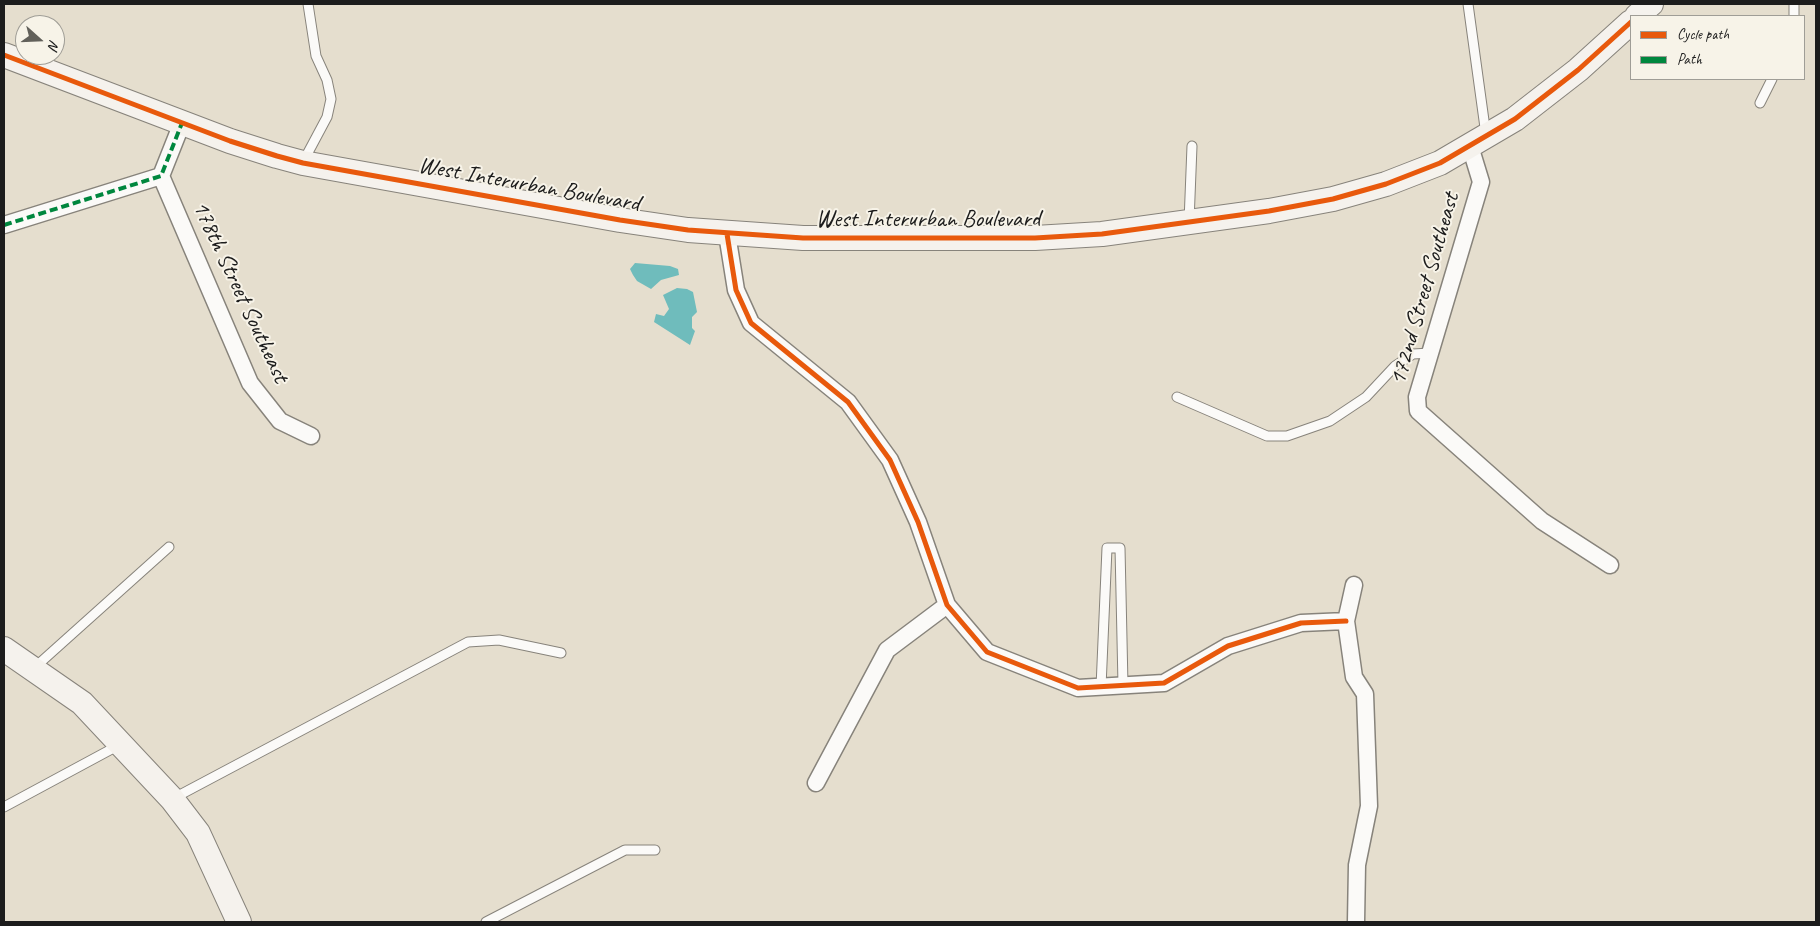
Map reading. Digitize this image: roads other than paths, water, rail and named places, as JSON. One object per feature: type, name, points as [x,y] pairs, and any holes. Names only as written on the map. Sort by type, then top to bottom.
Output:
[{"type":"street","points":[[1638,15],[1651,4]]},
{"type":"street","name":"West Interurban Boulevard","points":[[4,55],[230,141],[303,163],[620,220],[727,234],[803,238],[1035,238],[1102,234],[1269,211],[1333,199],[1386,184],[1440,163],[1478,142],[1565,81],[1630,23]]},
{"type":"street","points":[[4,225],[161,176],[182,123]]},
{"type":"street","name":"172nd Street Southeast","points":[[1478,142],[1481,182],[1417,396],[1418,411],[1542,521],[1610,565]]},
{"type":"street","name":"178th Street Southeast","points":[[161,176],[250,383],[280,421],[311,436]]},
{"type":"street","points":[[727,234],[736,290],[751,323],[848,402],[890,460],[918,522],[946,605],[987,652],[1078,688],[1164,682],[1228,646],[1301,623],[1346,620]]},
{"type":"street","points":[[1354,586],[1346,620],[1354,677],[1365,694],[1368,806],[1357,865],[1356,922]]},
{"type":"street","points":[[816,783],[887,650],[946,605]]},
{"type":"street","points":[[4,649],[82,703],[172,799],[198,833],[240,922]]},
{"type":"lane","points":[[303,163],[328,117],[331,99],[327,80],[316,56],[308,4]]},
{"type":"lane","points":[[1468,4],[1478,142]]},
{"type":"lane","points":[[1760,103],[1772,80]]},
{"type":"lane","points":[[1189,222],[1192,146]]},
{"type":"lane","points":[[1177,397],[1267,436],[1287,436],[1330,422],[1366,397],[1395,366],[1413,354],[1430,353]]},
{"type":"lane","points":[[33,669],[170,547]]},
{"type":"lane","points":[[1101,687],[1107,548],[1120,548],[1123,685]]},
{"type":"lane","points":[[172,799],[468,642],[499,640],[561,653]]},
{"type":"lane","points":[[4,807],[121,744]]},
{"type":"lane","points":[[486,922],[625,850],[655,850]]},
{"type":"water","points":[[635,263],[670,266],[678,269],[679,275],[661,280],[651,289],[637,281],[633,275],[630,269]]},
{"type":"water","points":[[677,288],[693,292],[697,312],[692,317],[692,328],[695,331],[690,345],[654,322],[656,314],[664,316],[669,309],[663,295]]}]
